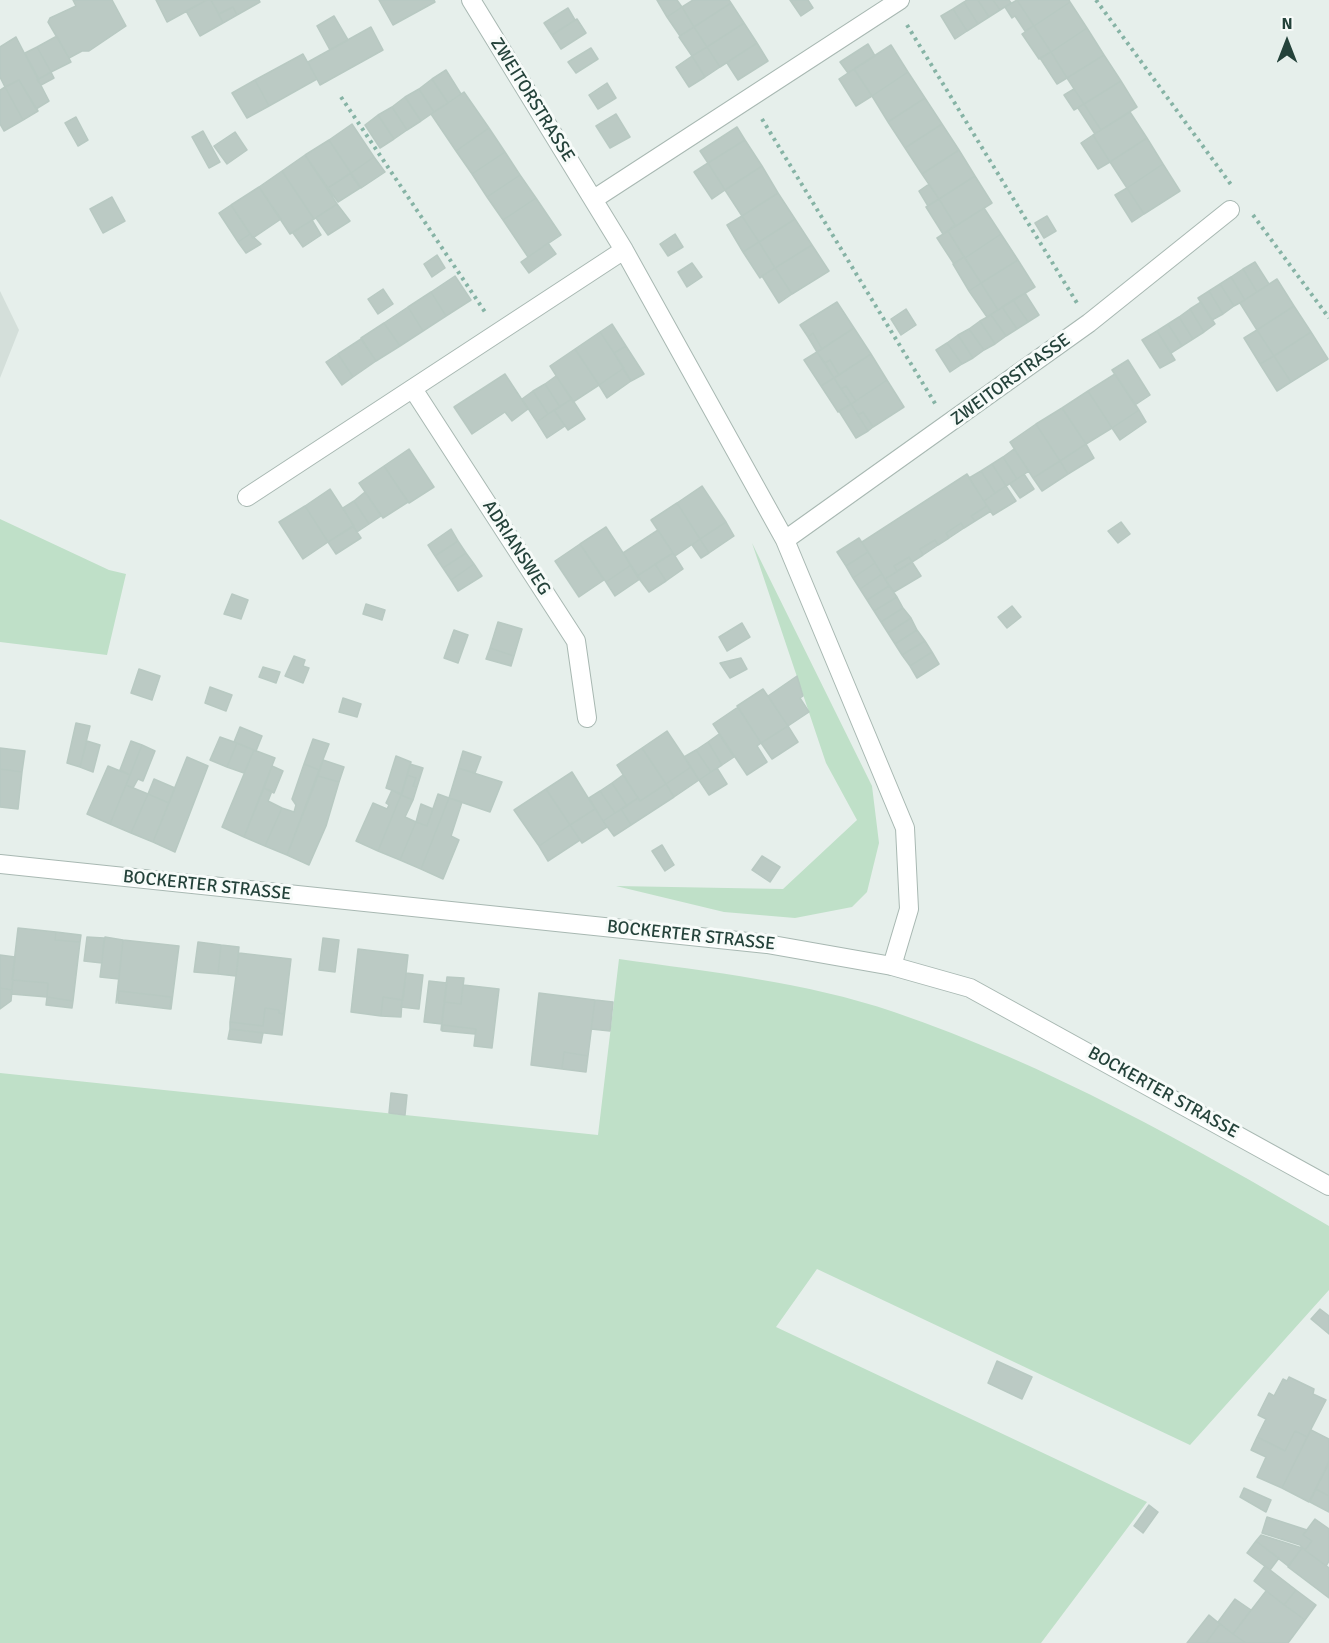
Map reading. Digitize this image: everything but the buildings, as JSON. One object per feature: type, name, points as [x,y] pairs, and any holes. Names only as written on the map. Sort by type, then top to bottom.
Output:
[{"type":"street","name":"ZWEITORSTRASSE","points":[[471,0],[624,250],[785,540],[905,828],[909,909],[892,966]]},
{"type":"street","points":[[594,199],[897,2]]},
{"type":"street","name":"ZWEITORSTRASSE","points":[[785,540],[948,426],[1089,323],[1236,205]]},
{"type":"street","points":[[247,496],[624,250]]},
{"type":"street","name":"ADRIANSWEG","points":[[412,389],[576,641],[587,718]]},
{"type":"street","name":"BOCKERTER STRASSE","points":[[0,864],[767,944],[892,966],[970,988],[1329,1186]]},
{"type":"path","points":[[1096,0],[1236,205],[1329,318]]},
{"type":"path","points":[[897,2],[1089,323]]},
{"type":"path","points":[[341,97],[498,333]]},
{"type":"path","points":[[749,98],[948,426]]},
{"type":"shaded area","points":[[0,291],[19,330],[0,378]]},
{"type":"green space","points":[[0,519],[109,570],[126,574],[107,655],[0,642]]},
{"type":"green space","points":[[752,543],[872,786],[879,843],[867,892],[852,907],[795,918],[724,912],[616,886],[783,889],[857,820],[826,763]]},
{"type":"green space","points":[[619,959],[793,985],[861,1002],[951,1033],[1063,1081],[1171,1136],[1329,1226],[1329,1290],[1190,1445],[817,1269],[776,1327],[1147,1502],[1041,1643],[0,1643],[0,1073],[598,1135]]}]
